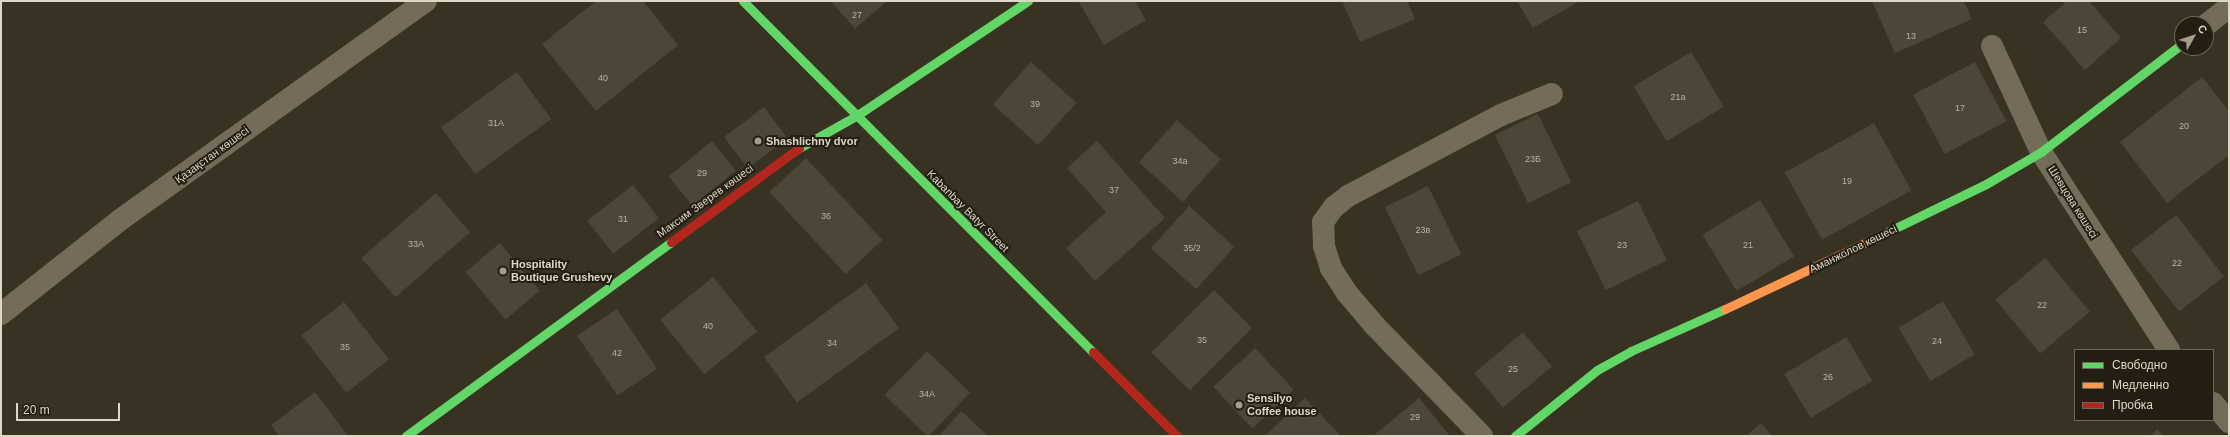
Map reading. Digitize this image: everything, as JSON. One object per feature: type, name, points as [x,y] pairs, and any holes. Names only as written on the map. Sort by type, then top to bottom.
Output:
[{"type":"street","name":"Қазақстан көшесі","points":[[1,314],[120,220],[426,1]]},
{"type":"street","name":"Kabanbay Batyr Street","points":[[743,1],[856,116],[1177,436]]},
{"type":"street","name":"Максим Зверев көшесі","points":[[406,436],[794,151],[856,116],[1028,1]]},
{"type":"street","points":[[2214,19],[2229,7]]},
{"type":"street","name":"Шевцова көшесі","points":[[1992,46],[2041,152],[2168,349]]},
{"type":"street","name":"Аманжолов көшесі","points":[[1515,436],[1597,370],[1631,350],[1797,277],[1986,184],[2041,152],[2174,50]]},
{"type":"street","points":[[1482,436],[1376,327],[1347,293],[1331,268],[1324,246],[1323,222],[1334,207],[1348,196],[1501,115],[1552,94]]},
{"type":"street","points":[[2214,404],[2229,422]]},
{"type":"building","points":[[596,1],[643,1],[678,45],[596,111],[542,44]]},
{"type":"building","points":[[831,1],[887,1],[855,29]]},
{"type":"building","points":[[1078,1],[1135,1],[1146,20],[1104,45]]},
{"type":"building","points":[[1342,1],[1407,1],[1415,19],[1360,42]]},
{"type":"building","points":[[1517,1],[1580,1],[1533,28]]},
{"type":"building","points":[[1872,1],[1964,1],[1972,19],[1895,53]]},
{"type":"building","points":[[2067,1],[2089,1],[2121,38],[2085,70],[2043,22]]},
{"type":"building","points":[[1691,52],[1724,107],[1667,141],[1634,87]]},
{"type":"building","points":[[1031,62],[1076,103],[1038,145],[993,104]]},
{"type":"building","points":[[1975,62],[2006,121],[1945,154],[1913,95]]},
{"type":"building","points":[[517,72],[551,119],[475,174],[441,127]]},
{"type":"building","points":[[2202,77],[2229,111],[2229,155],[2167,203],[2120,142]]},
{"type":"building","points":[[764,107],[787,138],[748,168],[724,137]]},
{"type":"building","points":[[1538,114],[1571,182],[1528,203],[1495,135]]},
{"type":"building","points":[[1177,120],[1221,159],[1183,202],[1139,162]]},
{"type":"building","points":[[1874,123],[1911,190],[1822,240],[1785,172]]},
{"type":"building","points":[[712,141],[736,171],[692,206],[668,176]]},
{"type":"building","points":[[1097,141],[1165,218],[1095,281],[1066,248],[1106,212],[1067,168]]},
{"type":"building","points":[[806,158],[882,240],[846,274],[769,192]]},
{"type":"building","points":[[633,185],[659,218],[613,254],[587,221]]},
{"type":"building","points":[[1428,186],[1461,254],[1418,275],[1385,207]]},
{"type":"building","points":[[436,193],[470,232],[395,297],[361,258]]},
{"type":"building","points":[[1760,200],[1794,257],[1737,291],[1703,235]]},
{"type":"building","points":[[1638,201],[1667,260],[1606,290],[1577,231]]},
{"type":"building","points":[[1189,206],[1234,247],[1196,289],[1151,248]]},
{"type":"building","points":[[2176,215],[2224,276],[2179,312],[2131,250]]},
{"type":"building","points":[[500,243],[540,290],[505,319],[466,272]]},
{"type":"building","points":[[2045,258],[2090,312],[2040,353],[1995,300]]},
{"type":"building","points":[[713,277],[757,331],[704,374],[660,320]]},
{"type":"building","points":[[866,283],[899,328],[797,402],[764,357]]},
{"type":"building","points":[[1214,290],[1252,328],[1190,390],[1152,352]]},
{"type":"building","points":[[1943,301],[1975,354],[1930,381],[1898,328]]},
{"type":"building","points":[[344,302],[389,360],[346,393],[301,335]]},
{"type":"building","points":[[617,309],[657,369],[617,396],[577,336]]},
{"type":"building","points":[[1523,332],[1552,366],[1503,408],[1474,373]]},
{"type":"building","points":[[1846,337],[1872,381],[1811,418],[1784,374]]},
{"type":"building","points":[[1255,348],[1294,390],[1252,429],[1213,387]]},
{"type":"building","points":[[927,351],[970,393],[928,436],[885,395]]},
{"type":"building","points":[[315,392],[348,436],[279,436],[271,425]]},
{"type":"building","points":[[1305,398],[1341,436],[1265,436]]},
{"type":"building","points":[[1419,398],[1450,436],[1373,436]]},
{"type":"building","points":[[961,411],[988,436],[939,436]]},
{"type":"building","points":[[1761,423],[1772,436],[1746,436]]},
{"type":"building","points":[[2157,429],[2164,436],[2150,436]]},
{"type":"traffic: fast","points":[[743,1],[1093,352]]},
{"type":"traffic: fast","points":[[799,148],[856,116],[1028,1]]},
{"type":"traffic: fast","points":[[1877,237],[1986,184],[2041,152],[2174,50]]},
{"type":"traffic: fast","points":[[406,436],[671,242]]},
{"type":"traffic: fast","points":[[1515,436],[1597,370],[1631,351],[1725,309]]},
{"type":"traffic: slow","points":[[1725,309],[1877,237]]},
{"type":"traffic: jam","points":[[671,242],[799,148]]},
{"type":"traffic: jam","points":[[1093,352],[1177,436]]},
{"type":"place","name":"Shashlichny dvor","points":[[758,141]]},
{"type":"place","name":"Hospitality Boutique Grushevy","points":[[503,271]]},
{"type":"place","name":"Sensilyo Coffee house","points":[[1239,405]]}]
